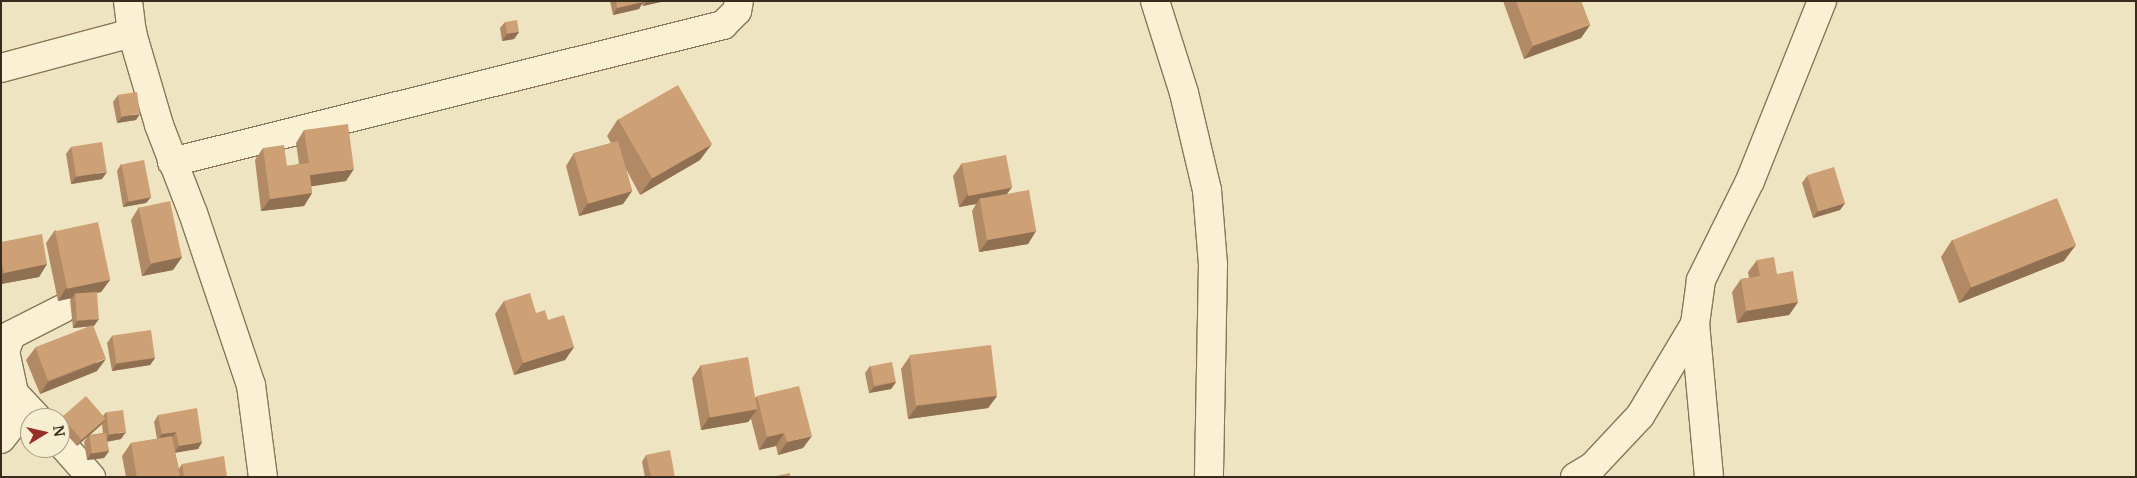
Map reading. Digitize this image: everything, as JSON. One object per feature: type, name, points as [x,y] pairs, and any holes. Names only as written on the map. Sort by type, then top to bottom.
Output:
[{"type":"street","points":[[128,1],[132,33],[172,162],[193,212],[251,386],[263,477]]},
{"type":"street","points":[[172,162],[723,25],[737,11],[739,1]]},
{"type":"street","points":[[1155,1],[1184,93],[1207,190],[1213,264],[1209,477]]},
{"type":"street","points":[[1709,477],[1695,324],[1701,280],[1750,181],[1822,1]]},
{"type":"street","points":[[1,68],[132,33]]},
{"type":"street","points":[[1,439],[12,425],[14,393],[5,351],[11,335],[62,308]]},
{"type":"street","points":[[1575,477],[1593,466],[1640,416],[1695,324]]},
{"type":"street","points":[[14,393],[28,408]]},
{"type":"street","points":[[70,453],[91,477]]},
{"type":"building","points":[[616,1],[643,1],[643,2],[617,8]]},
{"type":"building","points":[[1516,1],[1581,1],[1590,25],[1533,46]]},
{"type":"building","points":[[517,20],[519,32],[507,34],[505,22]]},
{"type":"building","points":[[678,85],[712,144],[652,178],[618,120]]},
{"type":"building","points":[[137,92],[140,114],[121,116],[118,95]]},
{"type":"building","points":[[348,124],[354,169],[310,175],[312,193],[270,199],[263,148],[284,145],[287,166],[309,163],[304,130]]},
{"type":"building","points":[[618,141],[632,191],[588,204],[574,154]]},
{"type":"building","points":[[102,142],[107,172],[76,176],[71,147]]},
{"type":"building","points":[[1006,155],[1012,187],[968,196],[962,164]]},
{"type":"building","points":[[144,160],[151,197],[129,202],[121,164]]},
{"type":"building","points":[[1834,167],[1845,203],[1818,212],[1807,175]]},
{"type":"building","points":[[1029,190],[1036,231],[987,240],[980,199]]},
{"type":"building","points":[[2057,198],[2076,245],[1971,288],[1952,240]]},
{"type":"building","points":[[170,201],[182,257],[151,263],[139,208]]},
{"type":"building","points":[[98,222],[110,280],[67,289],[55,231]]},
{"type":"building","points":[[42,234],[47,264],[4,273],[1,242]]},
{"type":"building","points":[[1774,257],[1777,274],[1793,271],[1798,302],[1746,311],[1741,279],[1760,276],[1757,260]]},
{"type":"building","points":[[97,292],[99,319],[77,320],[75,294]]},
{"type":"building","points":[[530,293],[536,313],[545,310],[548,320],[564,315],[574,347],[523,363],[504,301]]},
{"type":"building","points":[[93,325],[106,359],[48,381],[35,347]]},
{"type":"building","points":[[151,330],[155,358],[116,363],[112,335]]},
{"type":"building","points":[[991,345],[997,396],[916,406],[910,355]]},
{"type":"building","points":[[748,357],[757,409],[710,418],[701,365]]},
{"type":"building","points":[[892,362],[896,382],[874,386],[870,366]]},
{"type":"building","points":[[799,386],[812,436],[787,442],[784,433],[767,437],[757,396]]},
{"type":"building","points":[[86,396],[106,419],[82,440],[70,426],[70,410]]},
{"type":"building","points":[[197,408],[202,442],[179,446],[176,432],[162,434],[158,415]]},
{"type":"building","points":[[123,410],[126,432],[109,434],[106,412]]},
{"type":"building","points":[[106,433],[109,451],[92,453],[89,436]]},
{"type":"building","points":[[172,436],[180,477],[137,477],[131,443]]},
{"type":"building","points":[[670,450],[675,477],[651,477],[646,455]]},
{"type":"building","points":[[224,456],[227,477],[184,477],[182,464]]},
{"type":"building","points":[[790,473],[790,477],[771,477]]}]
